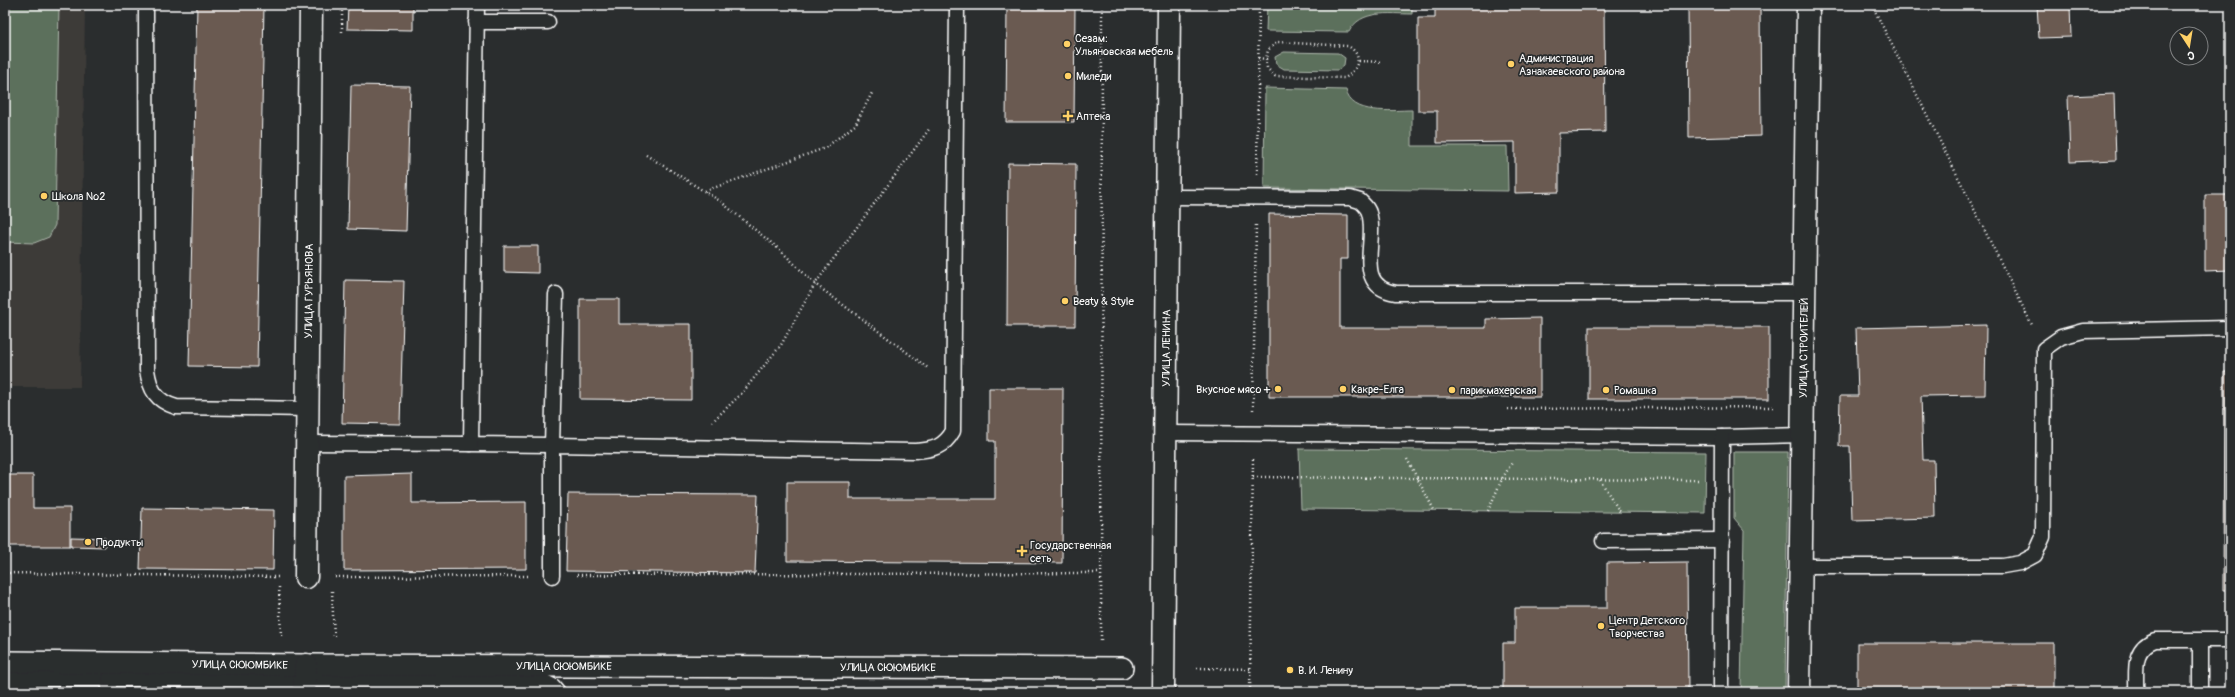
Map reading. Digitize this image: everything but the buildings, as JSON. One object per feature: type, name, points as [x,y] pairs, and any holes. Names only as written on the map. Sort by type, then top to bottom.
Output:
[{"type":"street","name":"УЛИЦА ГУРЬЯНОВА","points":[[306,577],[311,5]]},
{"type":"street","name":"УЛИЦА ЛЕНИНА","points":[[1163,692],[1169,197],[1169,5]]},
{"type":"street","name":"УЛИЦА СТРОИТЕЛЕЙ","points":[[1799,692],[1800,566],[1804,435],[1808,5]]},
{"type":"street","name":"УЛИЦА СЮЮМБИКЕ","points":[[5,662],[305,679],[1122,668]]},
{"type":"lane","points":[[146,5],[147,370],[151,389],[162,402],[176,407],[308,409]]},
{"type":"lane","points":[[470,444],[477,5]]},
{"type":"lane","points":[[307,443],[931,450],[948,440],[953,431],[954,388],[958,5]]},
{"type":"lane","points":[[476,22],[548,22]]},
{"type":"lane","points":[[1169,197],[1256,196],[1350,198],[1360,201],[1370,214],[1371,276],[1377,286],[1386,291],[1396,293],[1805,293]]},
{"type":"lane","points":[[552,576],[552,446],[556,294]]},
{"type":"lane","points":[[1800,566],[2002,566],[2020,563],[2035,555],[2043,537],[2044,349],[2061,337],[2083,331],[2230,328]]},
{"type":"lane","points":[[1166,432],[1722,437],[1804,435]]},
{"type":"lane","points":[[1721,692],[1722,437]]},
{"type":"lane","points":[[1603,541],[1722,540]]},
{"type":"lane","points":[[2136,692],[2138,653],[2144,644],[2155,640],[2230,640]]},
{"type":"lane","points":[[2200,641],[2200,692]]},
{"type":"lane","points":[[5,679],[109,686],[305,679],[545,682],[553,686],[558,692]]},
{"type":"path","points":[[1101,668],[1102,5]]},
{"type":"path","points":[[1250,692],[1259,5]]},
{"type":"path","points":[[1872,5],[2044,349]]},
{"type":"path","points":[[1276,42],[1348,46],[1357,54],[1359,62],[1353,73],[1345,78],[1275,76],[1267,68],[1266,59],[1268,50],[1276,42]]},
{"type":"path","points":[[1258,58],[1266,59]]},
{"type":"path","points":[[1359,62],[1383,62]]},
{"type":"path","points":[[704,192],[825,148],[854,124],[872,93]]},
{"type":"path","points":[[686,448],[742,393],[780,345],[814,284],[932,126]]},
{"type":"path","points":[[646,155],[704,192],[780,250],[814,284],[905,350],[954,388]]},
{"type":"path","points":[[1501,409],[1804,407]]},
{"type":"path","points":[[1253,410],[1261,410]]},
{"type":"path","points":[[1488,511],[1502,479],[1516,456]]},
{"type":"path","points":[[1253,477],[1722,480]]},
{"type":"path","points":[[1416,478],[1434,510]]},
{"type":"path","points":[[1600,480],[1620,512]]},
{"type":"path","points":[[5,574],[306,577],[1100,573]]},
{"type":"path","points":[[1197,668],[1251,669]]},
{"type":"shaded area","name":"Школа №2","points":[[5,5],[85,5],[80,387],[5,387]]},
{"type":"green space","points":[[5,5],[59,5],[55,225],[49,237],[34,243],[5,242]]},
{"type":"green space","points":[[1267,5],[1412,5],[1412,14],[1376,14],[1368,16],[1360,19],[1349,32],[1266,31]]},
{"type":"green space","points":[[1284,52],[1338,53],[1345,58],[1344,65],[1338,70],[1284,69],[1276,64],[1275,57]]},
{"type":"green space","points":[[1265,88],[1346,90],[1349,98],[1364,108],[1384,111],[1412,110],[1412,146],[1507,146],[1508,191],[1264,188]]},
{"type":"green space","points":[[1299,449],[1706,452],[1705,513],[1301,509]]},
{"type":"green space","points":[[1734,452],[1788,452],[1785,692],[1741,692],[1744,530],[1734,518]]},
{"type":"place","name":"Сезам: Ульяновская мебель","points":[[1067,44]]},
{"type":"place","name":"Администрация Азнакаевского района","points":[[1511,64]]},
{"type":"place","name":"Миледи","points":[[1068,76]]},
{"type":"place","name":"Аптека","points":[[1068,116]]},
{"type":"place","name":"Школа №2","points":[[44,196]]},
{"type":"place","name":"Beaty & Style","points":[[1065,301]]},
{"type":"place","name":"Вкусное мясо +","points":[[1278,389]]},
{"type":"place","name":"Какре-Елга","points":[[1343,389]]},
{"type":"place","name":"парикмахерская","points":[[1452,390]]},
{"type":"place","name":"Ромашка","points":[[1606,390]]},
{"type":"place","name":"Продукты","points":[[88,542]]},
{"type":"place","name":"Государственная сеть","points":[[1022,551]]},
{"type":"place","name":"Центр Детского Творчества","points":[[1601,626]]},
{"type":"place","name":"В. И. Ленину","points":[[1290,670]]}]
